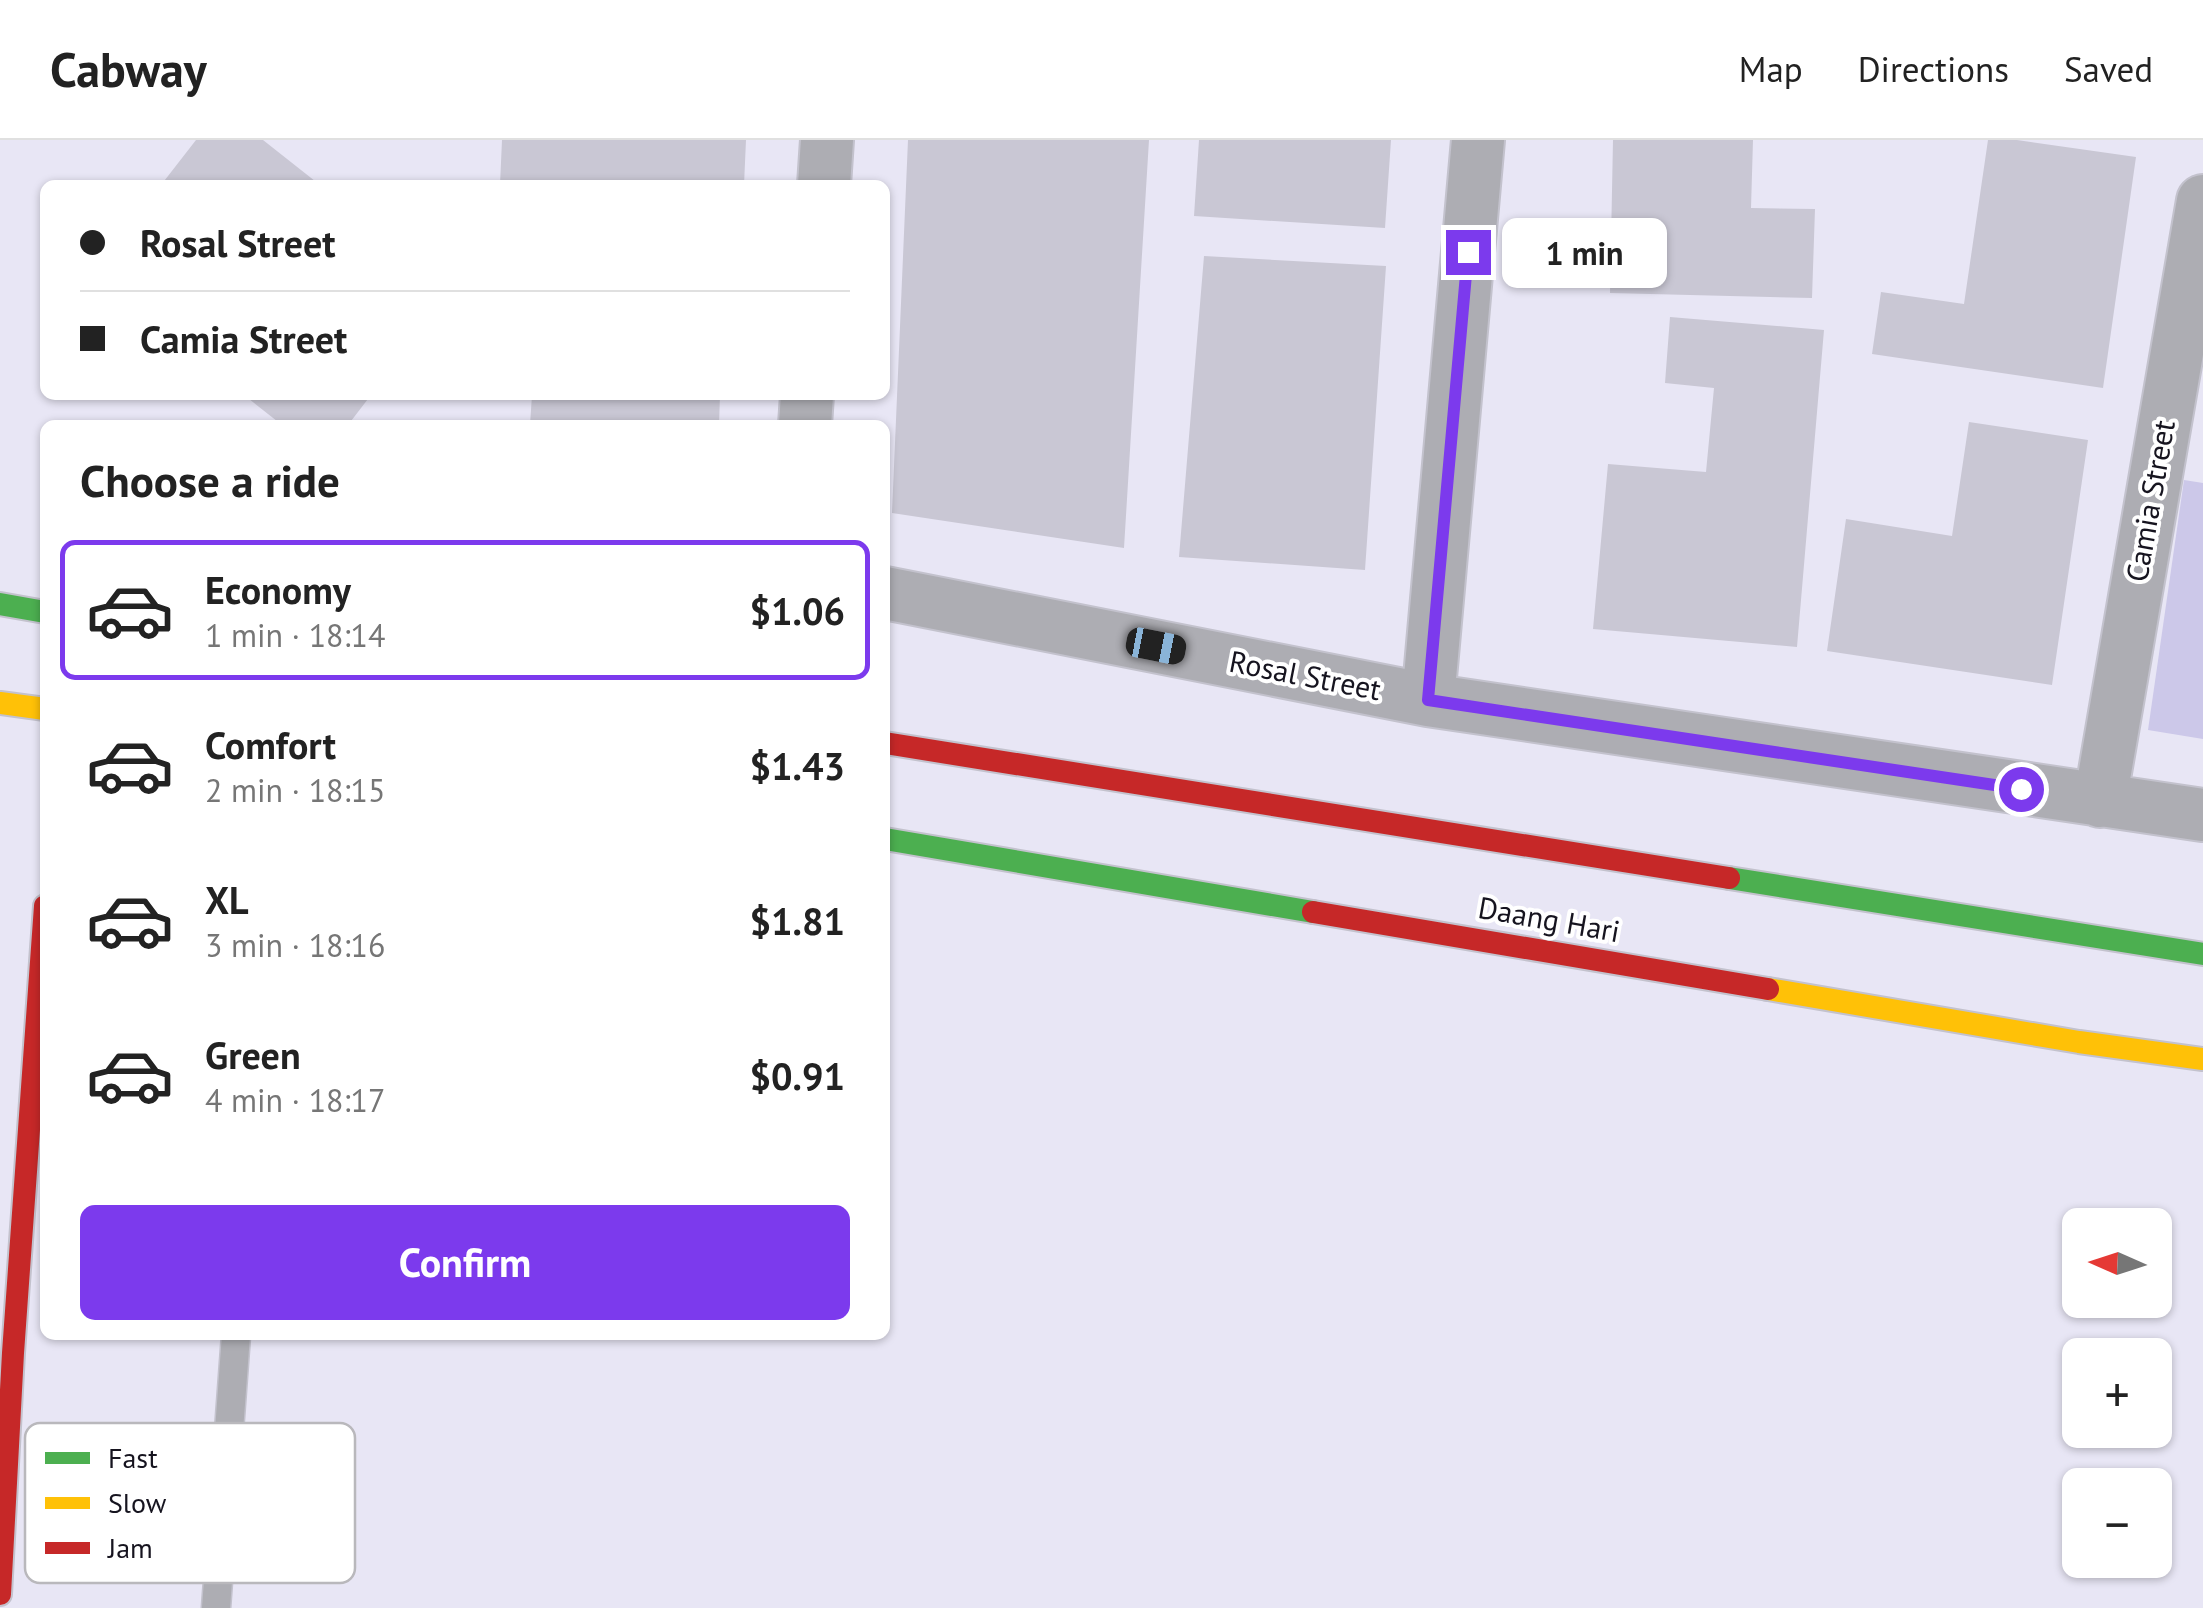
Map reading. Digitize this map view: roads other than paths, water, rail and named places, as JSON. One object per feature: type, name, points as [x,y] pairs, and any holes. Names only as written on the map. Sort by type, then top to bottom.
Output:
[{"type":"main road","points":[[0,604],[40,611]]},
{"type":"main road","points":[[0,703],[40,708]]},
{"type":"main road","points":[[890,744],[2203,954]]},
{"type":"main road","name":"Daang Hari","points":[[890,840],[2079,1042],[2203,1059]]},
{"type":"main road","points":[[0,1594],[6,1352],[40,963]]},
{"type":"street","points":[[824,180],[827,140]]},
{"type":"street","points":[[1428,700],[1478,140]]},
{"type":"street","name":"Camia Street","points":[[2100,801],[2203,201]]},
{"type":"street","name":"Rosal Street","points":[[890,594],[1428,700],[2203,815]]},
{"type":"lane","points":[[230,1423],[236,1340]]},
{"type":"lane","points":[[216,1608],[218,1583]]}]
